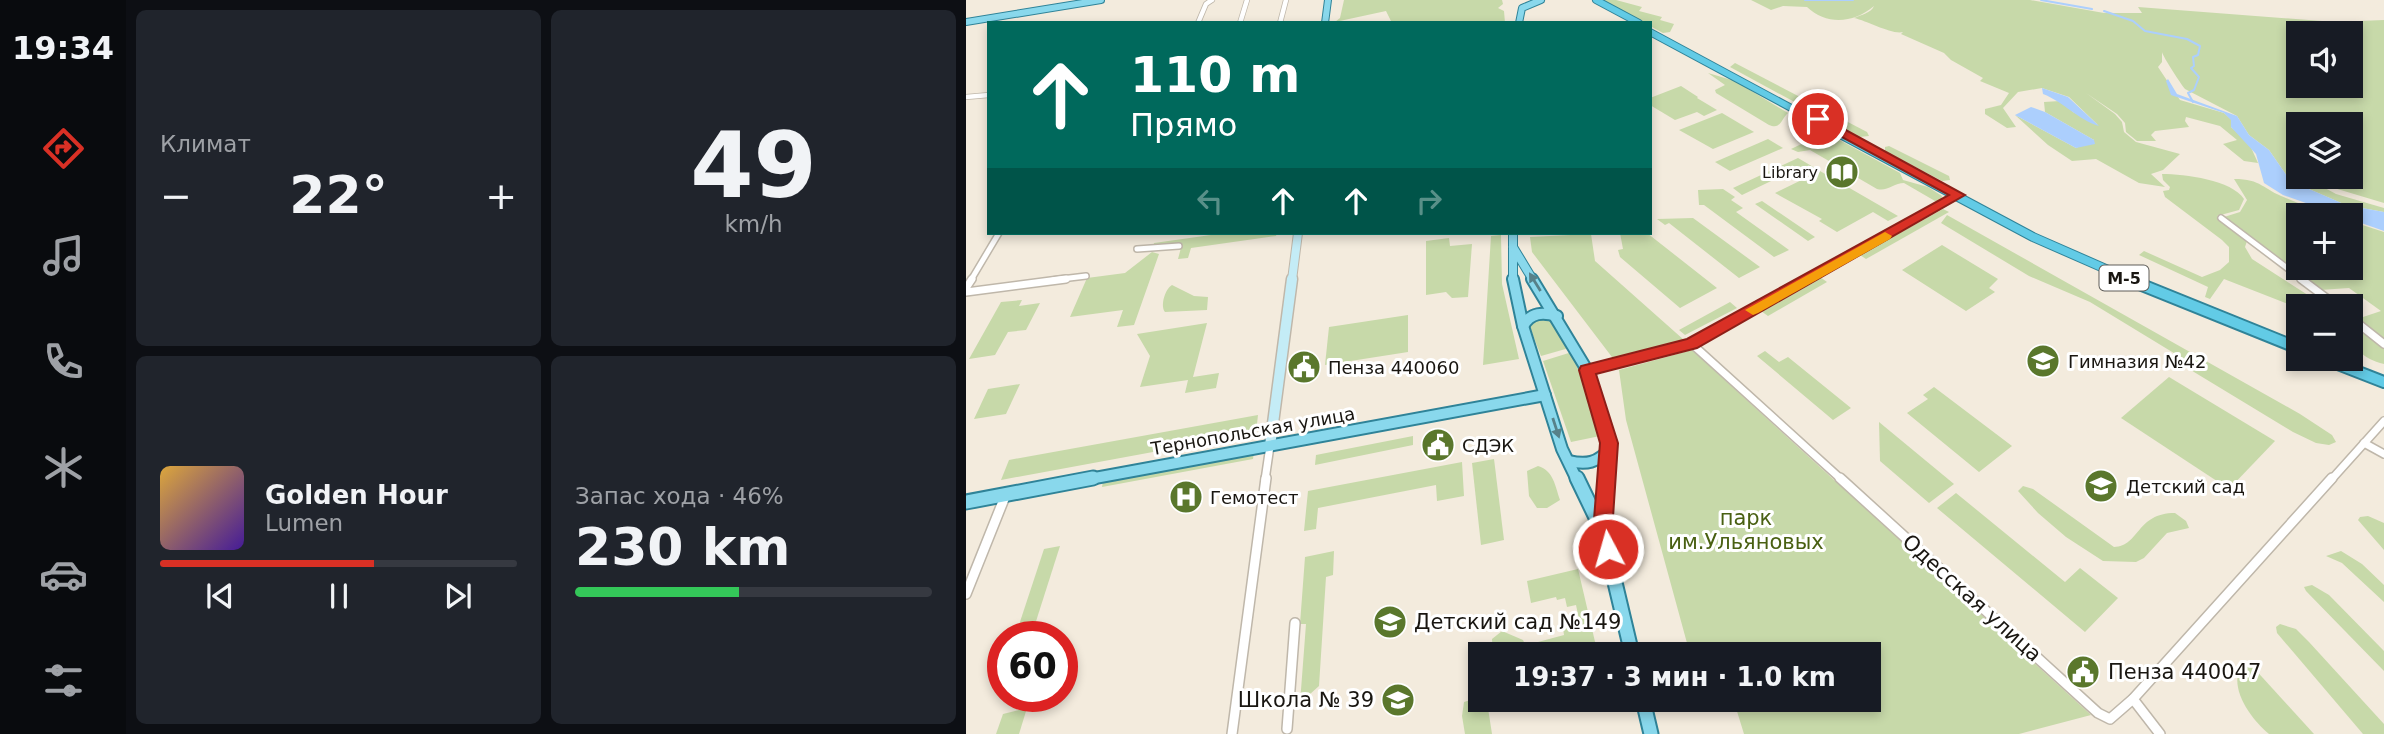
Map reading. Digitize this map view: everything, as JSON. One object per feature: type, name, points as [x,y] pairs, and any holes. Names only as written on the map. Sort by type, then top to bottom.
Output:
[{"type":"highway","points":[[1594,0],[1632,21]]},
{"type":"highway","name":"М-5","points":[[1652,31],[1957,196],[2092,264],[2286,341]]},
{"type":"highway","points":[[2363,370],[2384,379]]},
{"type":"highway","points":[[2360,371],[2384,379]]},
{"type":"main road","points":[[966,22],[1101,0]]},
{"type":"main road","points":[[1325,21],[1328,0]]},
{"type":"main road","points":[[1519,21],[1521,9],[1541,0]]},
{"type":"main road","points":[[1519,21],[1516,3],[1532,3]]},
{"type":"main road","points":[[1270,446],[1298,235]]},
{"type":"main road","points":[[1513,235],[1513,282],[1523,326],[1569,461],[1603,532],[1629,642]]},
{"type":"main road","points":[[1513,247],[1557,316],[1587,370],[1609,449],[1603,532]]},
{"type":"main road","points":[[1523,326],[1526,318],[1534,314],[1543,312],[1557,316]]},
{"type":"main road","name":"Тернопольская улица","points":[[966,502],[1545,395]]},
{"type":"main road","points":[[1569,461],[1592,464],[1604,457],[1609,449]]},
{"type":"main road","points":[[1646,712],[1651,734]]},
{"type":"street","points":[[1199,21],[1206,4],[1212,0]]},
{"type":"street","points":[[1241,21],[1247,0]]},
{"type":"street","points":[[1281,21],[1286,0]]},
{"type":"street","points":[[966,97],[987,95]]},
{"type":"street","points":[[1587,370],[1692,344],[1957,196]]},
{"type":"street","points":[[2221,218],[2321,294]]},
{"type":"street","points":[[966,290],[998,235]]},
{"type":"street","points":[[1137,249],[1178,246]]},
{"type":"street","points":[[966,290],[1086,276]]},
{"type":"street","points":[[2363,327],[2384,344]]},
{"type":"street","name":"Одесская улица","points":[[1692,344],[2098,713],[2110,719],[2133,699],[2384,421]]},
{"type":"street","points":[[2364,443],[2384,454]]},
{"type":"street","points":[[1232,734],[1270,446]]},
{"type":"street","points":[[966,594],[1006,494]]},
{"type":"street","points":[[1287,729],[1295,623]]},
{"type":"street","points":[[2133,699],[2160,734]]},
{"type":"green space","points":[[1344,0],[1502,0],[1503,4],[1498,8],[1504,11],[1505,21],[1391,21],[1386,11],[1336,21],[1340,18]]},
{"type":"green space","points":[[1602,0],[1616,0],[1642,7],[1639,11],[1662,17],[1660,20],[1674,24],[1670,32],[1663,33],[1652,27],[1652,21],[1641,21]]},
{"type":"green space","points":[[1751,0],[2030,0],[2104,13],[2142,13],[2138,7],[2322,21],[2286,21],[2286,98],[2363,98],[2363,21],[2360,21],[2384,20],[2384,203],[2337,189],[2363,189],[2363,112],[2286,112],[2286,175],[2269,150],[2249,135],[2237,116],[2185,89],[2162,52],[2162,62],[2158,67],[2180,100],[2224,113],[2232,120],[2231,127],[2249,143],[2258,163],[2244,161],[2223,144],[2237,140],[2220,126],[2186,117],[2185,121],[2189,127],[2155,131],[2151,135],[2156,141],[2137,141],[2126,132],[2125,123],[2117,114],[2086,93],[2115,114],[2122,122],[2124,132],[2136,142],[2180,154],[2163,170],[2151,174],[2165,187],[2139,183],[2096,159],[2072,161],[2048,145],[2015,115],[2076,148],[2094,140],[2045,112],[2044,102],[2060,101],[2073,112],[2098,125],[2069,97],[2042,88],[2018,92],[2003,108],[2016,127],[2007,128],[1985,114],[1985,109],[2001,105],[2009,93],[1980,81],[1983,78],[1951,60],[1944,53],[1901,34],[1903,32],[1893,32],[1854,18],[1874,6],[1857,16],[1840,20],[1823,17],[1807,7],[1783,6],[1771,10]]},
{"type":"green space","points":[[1735,63],[1867,132],[1869,136],[1859,137],[1730,67]]},
{"type":"green space","points":[[1708,73],[1735,81],[1788,113],[1778,125],[1769,125],[1716,93],[1715,90],[1725,85]]},
{"type":"green space","points":[[1681,86],[1717,110],[1704,116],[1697,112],[1675,120],[1652,106],[1652,97]]},
{"type":"green space","points":[[1722,113],[1754,132],[1713,149],[1679,130]]},
{"type":"green space","points":[[1818,136],[1827,144],[1830,137],[1834,137],[1900,173],[1903,180],[1928,187],[1942,196],[1941,201],[1935,201],[1904,183],[1877,189],[1810,150],[1798,152],[1791,149]]},
{"type":"green space","points":[[1768,139],[1783,148],[1730,171],[1715,162]]},
{"type":"green space","points":[[1889,146],[1949,176],[1950,180],[1942,181],[1885,151],[1885,147]]},
{"type":"green space","points":[[1798,158],[1815,168],[1800,175],[1792,171],[1742,195],[1733,188]]},
{"type":"green space","points":[[1820,171],[1898,216],[1888,221],[1873,212],[1837,232],[1819,221],[1822,219],[1775,193]]},
{"type":"green space","points":[[2162,174],[2183,175],[2207,179],[2238,192],[2244,199],[2239,210],[2217,216],[2247,241],[2245,247],[2252,259],[2306,294],[2286,294],[2286,303],[2224,279],[2210,299],[2205,297],[2208,287],[2139,255],[2144,251],[2202,277],[2220,270],[2229,262],[2229,247],[2165,197],[2163,191],[2169,190],[2170,187],[2163,180]]},
{"type":"green space","points":[[2234,179],[2256,183],[2298,203],[2286,203],[2286,264],[2224,217],[2240,212],[2247,200]]},
{"type":"green space","points":[[1723,189],[1735,197],[1731,200],[1743,208],[1736,212],[1789,250],[1774,257],[1704,205],[1699,205],[1698,190]]},
{"type":"green space","points":[[2309,189],[2327,189],[2384,208],[2384,212],[2363,208],[2363,203],[2341,203]]},
{"type":"green space","points":[[1762,201],[1815,237],[1808,241],[1755,204]]},
{"type":"green space","points":[[1943,209],[1949,212],[1866,259],[1860,255]]},
{"type":"green space","points":[[1947,215],[2300,414],[2332,435],[2336,442],[2329,445],[2316,443],[2293,432],[2194,372],[2184,365],[2182,358],[2090,302],[2029,276],[1941,223]]},
{"type":"green space","points":[[1693,218],[1760,267],[1739,278],[1669,223],[1665,225],[1657,219]]},
{"type":"green space","points":[[2363,225],[2384,232],[2384,341],[2363,324],[2363,317],[2381,311],[2363,298],[2363,294],[2357,294],[2349,288],[2320,290],[2307,280],[2363,280]]},
{"type":"green space","points":[[1211,235],[1276,235],[1191,248],[1188,258],[1178,259],[1182,244],[1153,248],[1154,243]]},
{"type":"green space","points":[[1501,235],[1502,284],[1519,359],[1483,365],[1491,236]]},
{"type":"green space","points":[[1591,235],[1595,261],[1684,340],[1615,361],[1532,252],[1530,237]]},
{"type":"green space","points":[[1620,235],[1650,235],[1717,288],[1680,308],[1620,257],[1618,250],[1623,249]]},
{"type":"green space","points":[[1449,238],[1450,246],[1472,244],[1468,297],[1452,298],[1446,292],[1426,295],[1426,241]]},
{"type":"green space","points":[[1942,245],[1998,279],[1989,288],[1995,292],[1966,311],[1902,270]]},
{"type":"green space","points":[[1152,252],[1159,254],[1134,325],[1117,327],[1123,310],[1070,317],[1087,278],[1125,273]]},
{"type":"green space","points":[[1820,277],[1827,282],[1768,316],[1761,311]]},
{"type":"green space","points":[[1172,285],[1194,296],[1208,297],[1207,310],[1165,312],[1164,298]]},
{"type":"green space","points":[[1022,300],[1019,306],[1040,303],[1026,330],[1008,332],[995,355],[969,359],[1001,302]]},
{"type":"green space","points":[[1730,302],[1737,308],[1685,335],[1679,330]]},
{"type":"green space","points":[[1408,315],[1408,352],[1325,365],[1329,327]]},
{"type":"green space","points":[[1540,318],[1553,322],[1569,348],[1541,356],[1529,325]]},
{"type":"green space","points":[[1207,323],[1193,377],[1219,373],[1216,388],[1185,393],[1188,380],[1140,387],[1150,356],[1137,334]]},
{"type":"green space","points":[[2363,333],[2384,347],[2384,364],[2364,355]]},
{"type":"green space","name":"парк им.Ульяновых","points":[[1692,350],[2091,715],[2019,734],[1744,734],[1737,712],[1881,712],[1881,642],[1687,642],[1626,420],[1619,370]]},
{"type":"green space","points":[[1765,351],[1779,362],[1788,357],[1851,408],[1833,420],[1757,356]]},
{"type":"green space","points":[[1572,352],[1591,397],[1600,436],[1571,442],[1543,361]]},
{"type":"green space","points":[[2169,377],[2275,441],[2229,489],[2121,418]]},
{"type":"green space","points":[[1020,384],[1006,414],[974,419],[988,389]]},
{"type":"green space","points":[[1934,387],[2012,446],[1979,472],[1907,413],[1928,399],[1923,395]]},
{"type":"green space","points":[[1258,415],[1256,433],[1001,480],[1009,460]]},
{"type":"green space","points":[[1879,422],[1954,484],[1929,503],[1880,461]]},
{"type":"green space","points":[[1413,436],[1413,445],[1315,465],[1316,455]]},
{"type":"green space","points":[[1254,453],[1253,459],[1102,487],[1103,481]]},
{"type":"green space","points":[[1494,459],[1504,540],[1481,545],[1472,463]]},
{"type":"green space","points":[[1462,462],[1464,496],[1437,501],[1436,485],[1318,508],[1316,529],[1304,531],[1308,491]]},
{"type":"green space","points":[[1538,466],[1551,475],[1560,500],[1547,508],[1537,508],[1529,496],[1527,471]]},
{"type":"green space","points":[[2023,486],[2033,489],[2114,547],[2129,541],[2145,523],[2162,514],[2175,513],[2186,521],[2189,528],[2167,533],[2144,558],[2136,562],[2103,561],[2066,537],[2038,513],[2018,491]]},
{"type":"green space","points":[[1956,493],[2065,582],[2080,568],[2118,598],[2085,632],[1937,508]]},
{"type":"green space","points":[[2368,516],[2384,523],[2384,550],[2358,520]]},
{"type":"green space","points":[[1060,546],[1036,621],[1020,621],[1044,549]]},
{"type":"green space","points":[[1334,551],[1333,575],[1326,577],[1319,686],[1300,703],[1306,624],[1300,624],[1305,557]]},
{"type":"green space","points":[[2341,551],[2362,564],[2384,585],[2384,602],[2342,563],[2326,556]]},
{"type":"green space","points":[[1578,569],[1595,642],[1538,642],[1564,635],[1563,628],[1571,626],[1570,621],[1579,619],[1576,605],[1567,607],[1565,598],[1557,600],[1556,597],[1531,603],[1527,581]]},
{"type":"green space","points":[[2312,585],[2329,595],[2384,651],[2384,671],[2306,591],[2304,587]]},
{"type":"green space","points":[[2280,624],[2296,629],[2309,642],[2384,724],[2384,734],[2363,734],[2277,633],[2276,627]]},
{"type":"green space","points":[[1502,631],[1524,642],[1492,642],[1492,639]]},
{"type":"green space","points":[[2242,664],[2252,666],[2314,734],[2269,734],[2262,728],[2239,692],[2238,673]]},
{"type":"green space","points":[[1468,701],[1468,712],[1489,712],[1492,734],[1465,734],[1462,716],[1464,702]]},
{"type":"green space","points":[[1026,712],[1019,734],[996,734],[1003,714]]},
{"type":"water","points":[[2168,79],[2177,94],[2237,116],[2249,135],[2269,150],[2286,175],[2286,189],[2309,189],[2341,203],[2306,203],[2283,195],[2264,183],[2256,154],[2231,127],[2231,120],[2224,113],[2171,95],[2166,81]]},
{"type":"water","points":[[2042,88],[2068,97],[2099,126],[2084,120],[2043,94]]},
{"type":"water","points":[[2031,107],[2094,140],[2095,144],[2076,148],[2015,115]]},
{"type":"water","points":[[2363,208],[2384,212],[2384,231],[2363,224]]},
{"type":"waterway","points":[[1805,0],[1853,0]]},
{"type":"waterway","points":[[2041,0],[2092,9]]},
{"type":"waterway","points":[[2104,11],[2133,21],[2145,31],[2187,39],[2200,46],[2198,55],[2193,57],[2194,66],[2191,68],[2199,77],[2194,90],[2188,93],[2193,102]]},
{"type":"slow traffic","points":[[1753,310],[1885,236]]},
{"type":"place","name":"Library","points":[[1842,172]]},
{"type":"place","name":"Гимназия №42","points":[[2043,361]]},
{"type":"place","name":"Пенза 440060","points":[[1304,367]]},
{"type":"place","name":"СДЭК","points":[[1438,445]]},
{"type":"place","name":"Детский сад","points":[[2101,486]]},
{"type":"place","name":"Гемотест","points":[[1186,497]]},
{"type":"place","name":"Детский сад №149","points":[[1390,622]]},
{"type":"place","name":"Пенза 440047","points":[[2083,672]]},
{"type":"place","name":"Школа № 39","points":[[1398,700]]},
{"type":"route","points":[[1608,549],[1603,532],[1609,443],[1587,370],[1692,344],[1958,195],[1818,119]]}]
